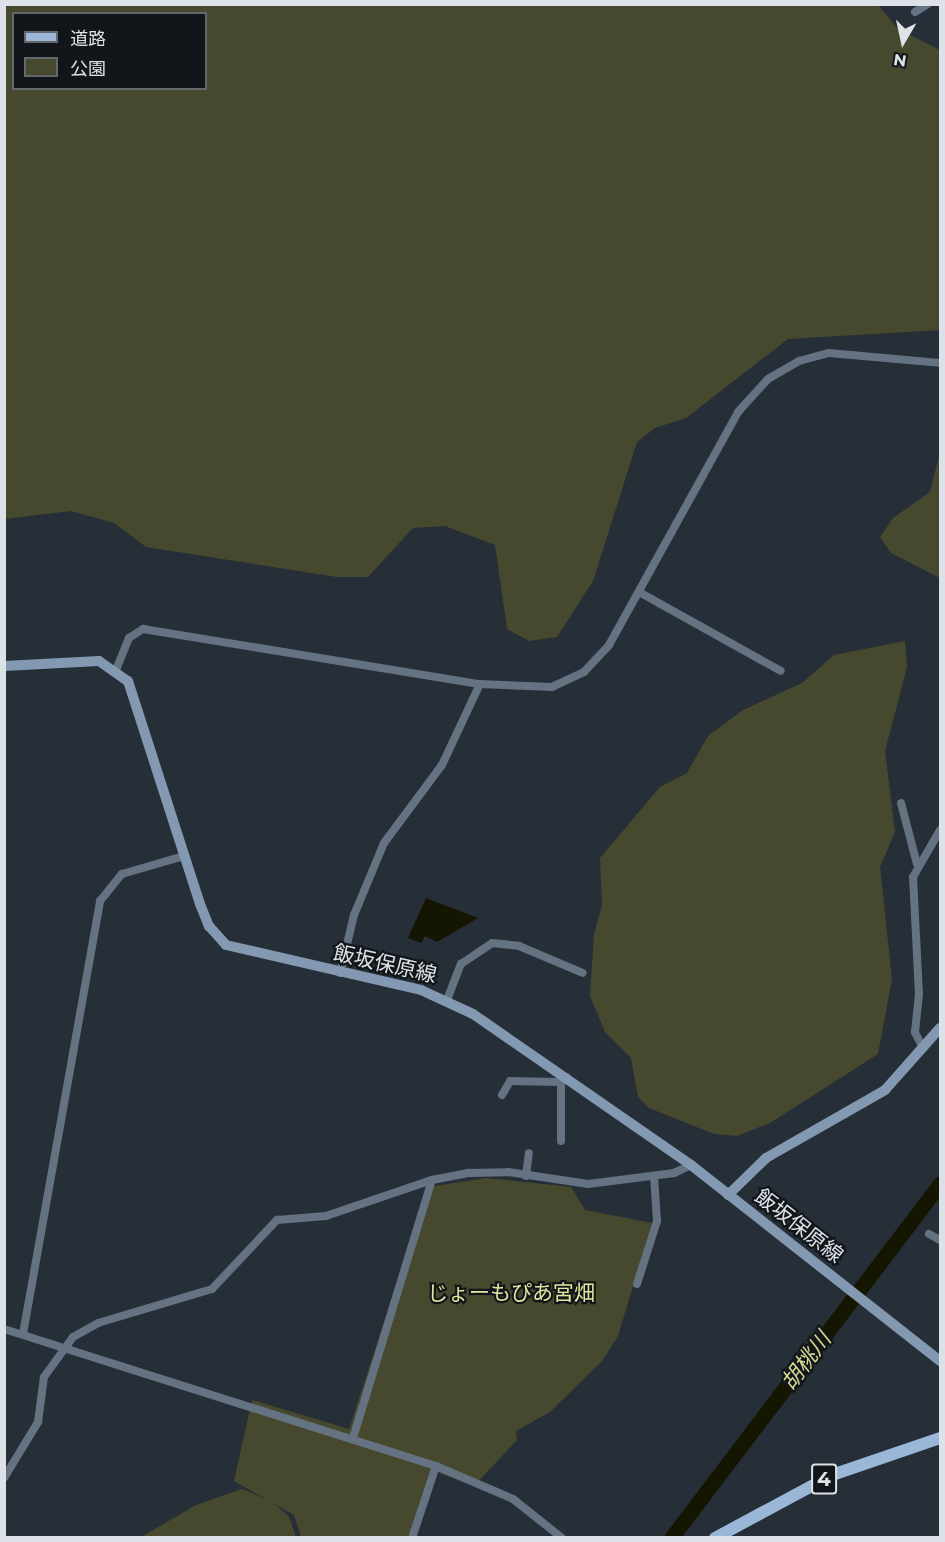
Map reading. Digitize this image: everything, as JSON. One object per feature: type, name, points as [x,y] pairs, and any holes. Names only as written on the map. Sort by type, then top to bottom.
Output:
[{"type":"main road","points":[[4,666],[81,660],[116,670]]},
{"type":"main road","name":"飯坂保原線","points":[[116,670],[132,688],[184,856],[209,926],[226,945],[447,1000],[691,1165],[940,1361]]},
{"type":"main road","points":[[728,1195],[771,1154],[885,1090],[940,1028]]},
{"type":"main road","name":"4","points":[[715,1538],[832,1475],[940,1438]]},
{"type":"street","points":[[915,12],[928,4]]},
{"type":"street","points":[[116,670],[129,638],[142,629],[480,684],[536,690],[578,676],[609,645],[738,412],[768,379],[799,361],[830,353],[940,363]]},
{"type":"street","points":[[639,592],[781,671]]},
{"type":"street","points":[[340,973],[354,915],[384,843],[442,765],[480,684]]},
{"type":"street","points":[[902,803],[917,864],[912,911],[919,995],[915,1032],[923,1048]]},
{"type":"street","points":[[917,864],[940,830]]},
{"type":"street","points":[[23,1334],[102,897],[127,871],[184,856]]},
{"type":"street","points":[[447,1000],[461,964],[492,944],[519,946],[583,973]]},
{"type":"street","points":[[502,1095],[510,1081],[564,1079],[561,1141]]},
{"type":"street","points":[[526,1176],[529,1153]]},
{"type":"street","points":[[4,1478],[38,1422],[44,1377],[66,1347],[98,1323],[212,1289],[277,1220],[326,1216],[432,1180],[482,1172],[588,1184],[654,1176],[691,1165]]},
{"type":"street","points":[[637,1284],[657,1221],[654,1176]]},
{"type":"street","points":[[353,1438],[432,1180]]},
{"type":"street","points":[[929,1234],[940,1240]]},
{"type":"street","points":[[4,1329],[436,1466],[513,1499],[562,1538]]},
{"type":"street","points":[[412,1538],[436,1466]]},
{"type":"green space","points":[[5,4],[878,5],[898,29],[940,50],[940,330],[788,339],[686,418],[655,428],[637,442],[593,581],[557,637],[529,641],[507,629],[495,545],[445,526],[413,528],[368,577],[337,577],[146,547],[114,523],[71,511],[5,519]]},
{"type":"green space","points":[[940,452],[940,578],[891,553],[880,537],[893,518],[930,492]]},
{"type":"green space","points":[[905,641],[907,667],[885,751],[895,832],[880,867],[892,979],[878,1054],[770,1123],[737,1136],[714,1134],[649,1108],[638,1097],[631,1058],[605,1032],[590,996],[594,934],[602,905],[600,858],[660,787],[687,773],[708,736],[743,710],[802,683],[834,655]]},
{"type":"green space","name":"じょーもぴあ宮畑","points":[[487,1178],[571,1187],[585,1210],[652,1223],[618,1336],[602,1361],[550,1412],[516,1431],[517,1440],[474,1486],[437,1472],[408,1537],[301,1537],[294,1515],[234,1481],[252,1400],[349,1429],[428,1187]]},
{"type":"green space","points":[[242,1489],[273,1502],[289,1517],[296,1537],[141,1537],[196,1505]]},
{"type":"shaded area","points":[[426,898],[478,918],[437,942],[425,936],[421,943],[408,938]]},
{"type":"waterway","name":"胡桃川","points":[[671,1538],[940,1184]]}]
